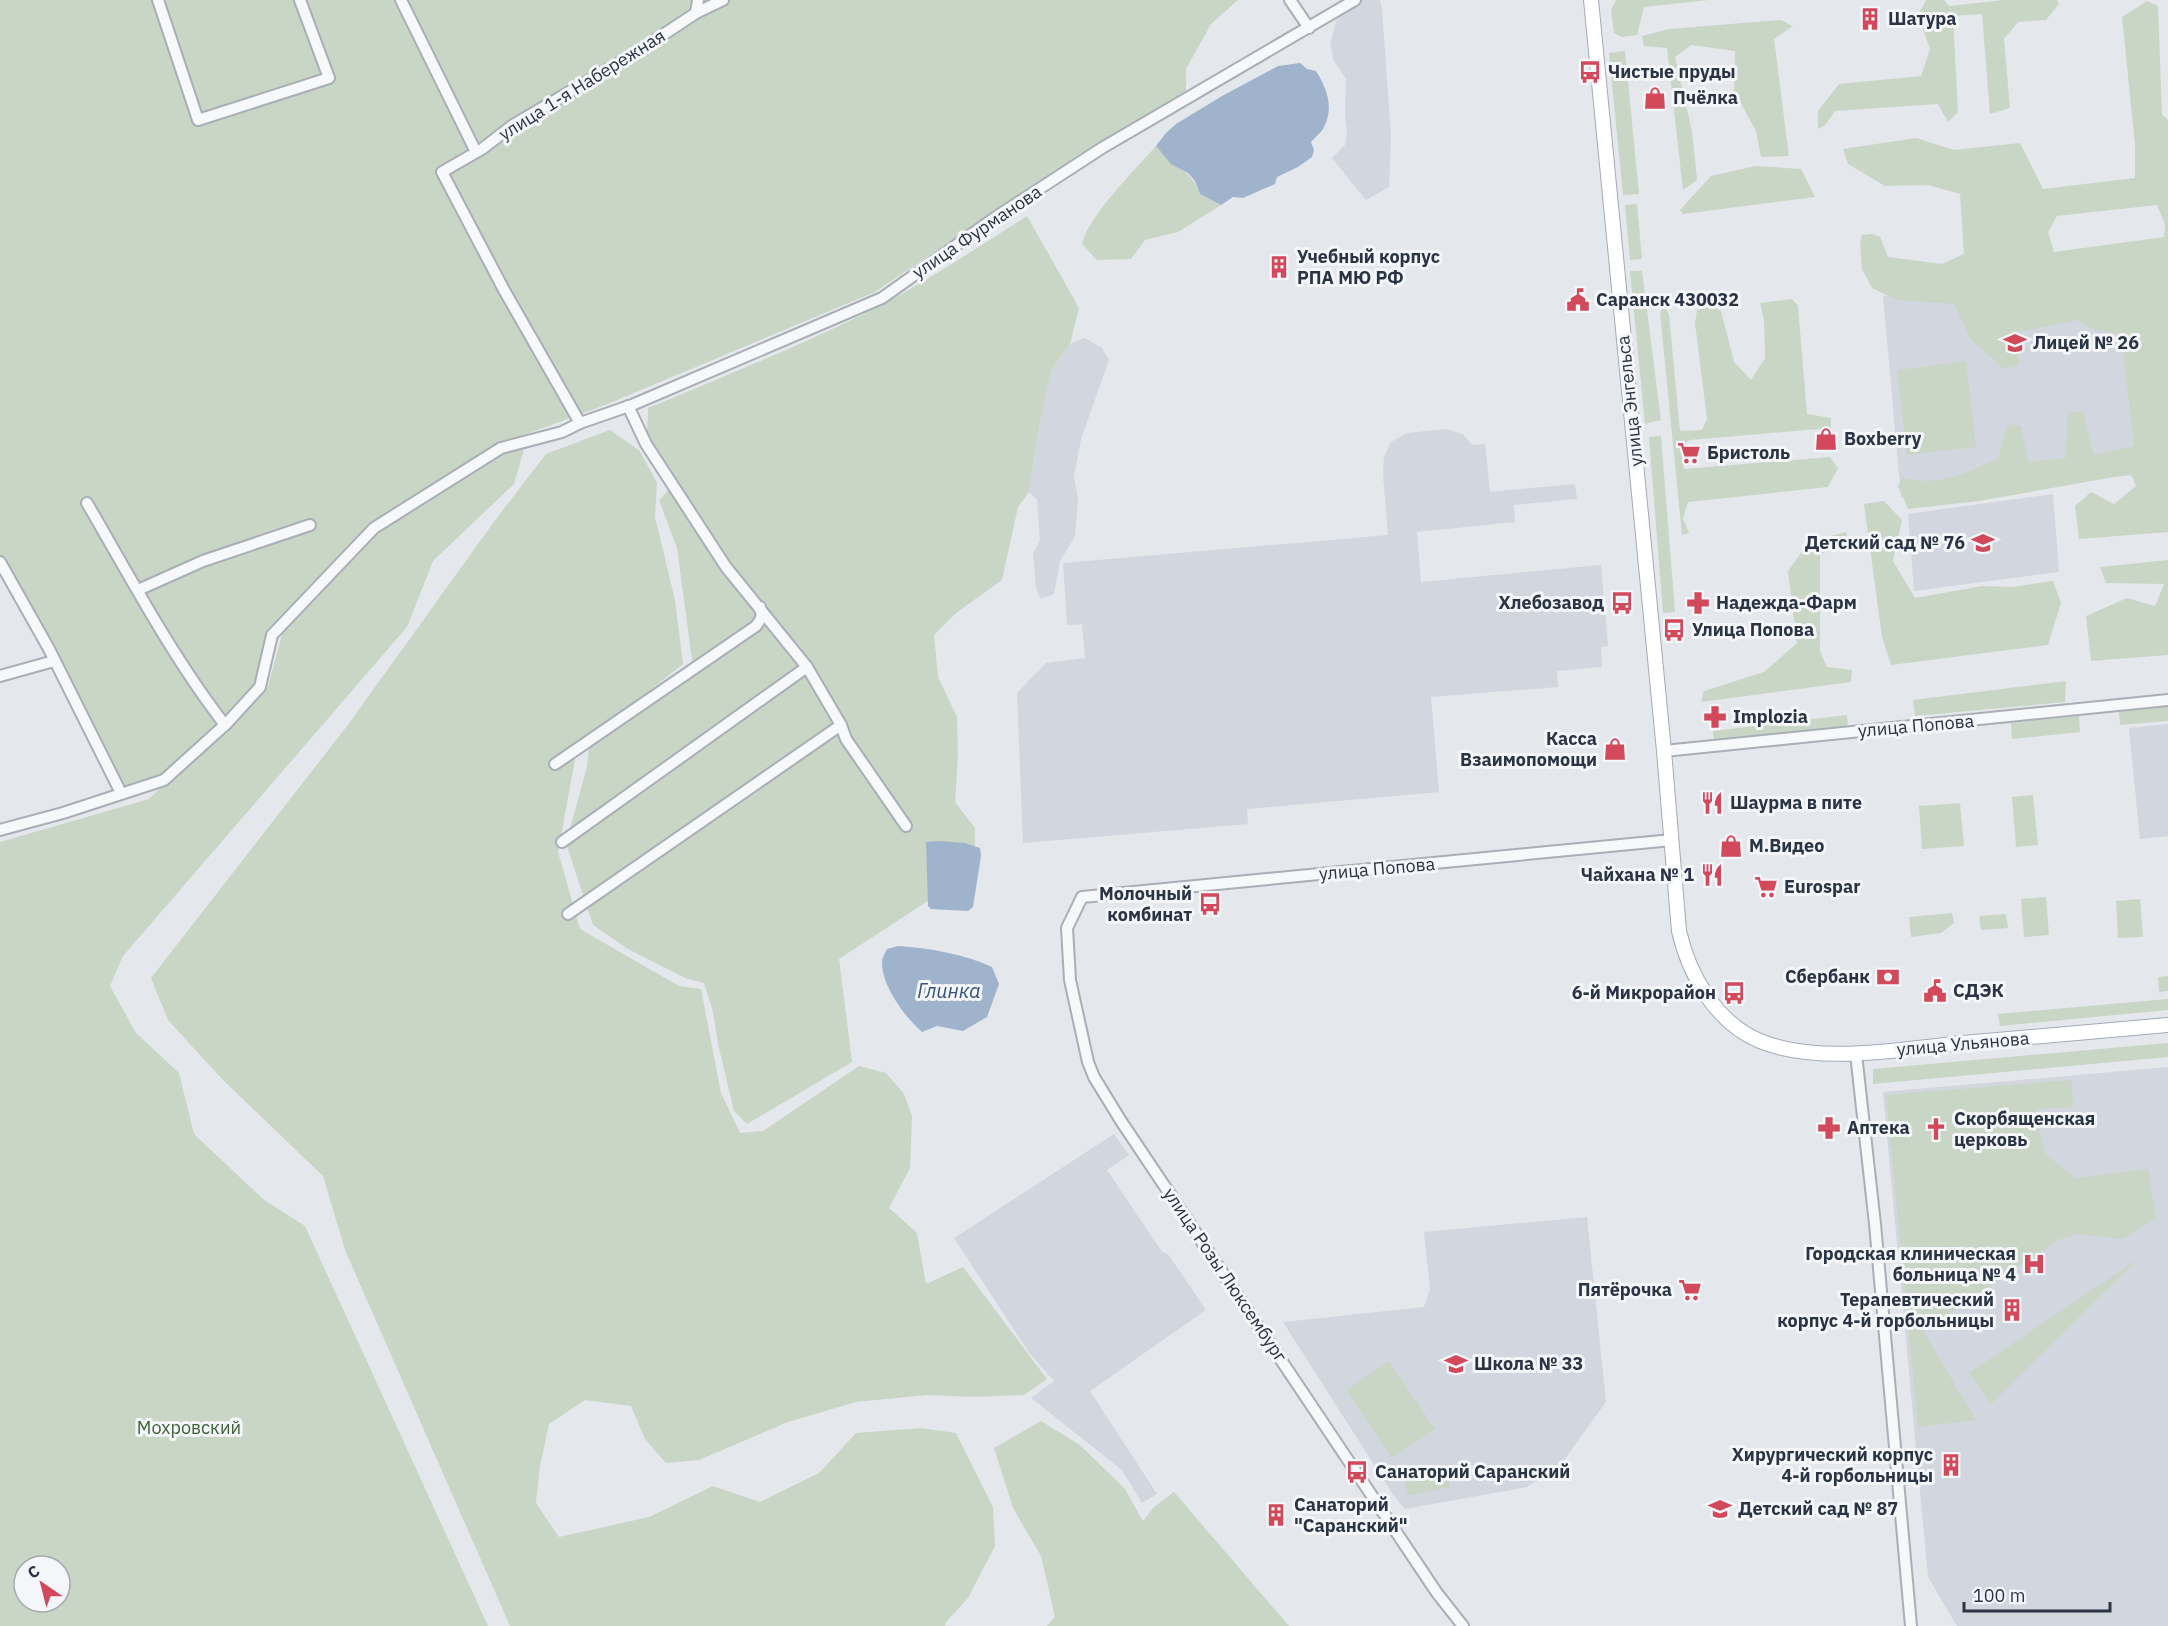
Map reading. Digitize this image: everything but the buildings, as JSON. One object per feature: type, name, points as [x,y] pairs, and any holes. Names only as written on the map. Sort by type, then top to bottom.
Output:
[{"type":"main road","name":"улица Энгельса","points":[[1591,0],[1664,751]]},
{"type":"main road","points":[[1664,751],[1672,840]]},
{"type":"main road","name":"улица Ульянова","points":[[1672,840],[1679,931],[1689,963],[1717,1008],[1745,1033],[1759,1041],[1788,1050],[1856,1054],[2168,1025]]},
{"type":"street","points":[[158,0],[198,120],[329,78],[300,0]]},
{"type":"street","points":[[401,0],[476,152]]},
{"type":"street","points":[[696,13],[698,0]]},
{"type":"street","name":"улица 1-я Набережная","points":[[580,423],[504,290],[442,172],[476,152],[513,125],[634,54],[696,13],[723,0]]},
{"type":"street","points":[[1290,0],[1309,28]]},
{"type":"street","name":"улица Фурманова","points":[[121,793],[164,780],[225,725],[260,687],[272,635],[374,528],[501,448],[562,432],[882,298],[996,217],[1102,148],[1354,0]]},
{"type":"street","points":[[628,406],[646,444],[702,532],[726,567],[807,667],[841,724],[846,739],[906,826]]},
{"type":"street","points":[[87,503],[209,705],[225,725]]},
{"type":"street","points":[[138,590],[203,561],[310,525]]},
{"type":"street","points":[[0,562],[54,661],[121,793],[63,813],[0,830]]},
{"type":"street","points":[[555,764],[756,626],[762,617],[760,607]]},
{"type":"street","points":[[0,676],[54,661]]},
{"type":"street","points":[[562,842],[807,667]]},
{"type":"street","name":"улица Попова","points":[[1664,751],[2168,700]]},
{"type":"street","points":[[568,914],[841,724]]},
{"type":"street","name":"улица Попова","points":[[1082,897],[1672,840]]},
{"type":"street","name":"улица Розы Люксембург","points":[[1082,897],[1067,928],[1070,980],[1088,1062],[1094,1077],[1121,1121],[1437,1593],[1463,1626]]},
{"type":"street","points":[[1856,1054],[1875,1224],[1911,1626]]},
{"type":"shaded area","points":[[1360,0],[1380,0],[1391,136],[1389,187],[1366,200],[1332,158],[1345,145],[1347,131],[1346,79],[1334,61],[1330,44],[1337,19],[1351,5]]},
{"type":"shaded area","name":"Лицей № 26","points":[[2136,272],[2155,473],[1901,497],[1883,296]]},
{"type":"shaded area","points":[[1085,338],[1102,348],[1109,360],[1081,439],[1074,476],[1078,500],[1075,536],[1060,561],[1054,594],[1041,599],[1036,588],[1033,554],[1040,540],[1037,500],[1029,492],[1039,428],[1051,371],[1070,344]]},
{"type":"shaded area","points":[[1446,429],[1463,434],[1472,445],[1485,444],[1490,492],[1575,484],[1577,499],[1514,505],[1515,522],[1417,532],[1421,582],[1601,565],[1608,646],[1601,647],[1602,667],[1557,671],[1558,687],[1431,697],[1439,792],[1247,809],[1248,824],[1023,843],[1017,693],[1046,663],[1085,658],[1082,624],[1067,625],[1063,563],[1388,535],[1383,475],[1384,457],[1391,442],[1407,433]]},
{"type":"shaded area","name":"Детский сад № 76","points":[[2053,494],[2059,572],[1914,591],[1908,514]]},
{"type":"shaded area","points":[[2168,724],[2168,836],[2140,839],[2129,728]]},
{"type":"shaded area","name":"Городская клиническая больница № 4","points":[[2168,1067],[2168,1626],[1957,1626],[1928,1577],[1883,1092]]},
{"type":"shaded area","points":[[1114,1134],[1129,1155],[1107,1170],[1162,1252],[1168,1254],[1206,1310],[1090,1391],[1157,1494],[1142,1503],[1122,1470],[1031,1398],[1054,1381],[1030,1354],[954,1238]]},
{"type":"shaded area","name":"Школа № 33","points":[[1587,1217],[1606,1402],[1559,1467],[1527,1487],[1405,1509],[1392,1493],[1283,1322],[1424,1307],[1430,1289],[1424,1232]]},
{"type":"green space","name":"Мохровский","points":[[0,0],[1238,0],[1211,24],[1186,69],[1186,91],[1015,197],[875,292],[605,405],[508,441],[480,463],[525,446],[514,484],[433,561],[407,627],[123,956],[110,986],[136,1033],[179,1073],[194,1134],[263,1199],[305,1226],[488,1626],[0,1626],[0,842],[149,799],[268,687],[285,623],[272,635],[260,687],[164,780],[121,793],[0,562]]},
{"type":"green space","points":[[1616,0],[1709,0],[1644,7],[1637,35],[1622,37],[1614,33],[1611,10]]},
{"type":"green space","points":[[1926,0],[1944,0],[1949,6],[2004,0],[2057,0],[2059,4],[2046,20],[2018,22],[2004,39],[2010,108],[1990,114],[1982,14],[1953,16],[1958,112],[1948,122],[1938,104],[1835,111],[1825,125],[1818,129],[1818,111],[1839,84],[1921,76],[1930,49],[1918,15]]},
{"type":"green space","points":[[2147,1],[2158,6],[2162,114],[2168,120],[2168,532],[2079,539],[2075,506],[2091,492],[2114,504],[2136,486],[2131,474],[1979,501],[1908,509],[1898,486],[1903,478],[1941,480],[1963,474],[1998,458],[2008,424],[2021,426],[2028,462],[2066,458],[2067,413],[2083,411],[2094,455],[2134,446],[2121,334],[2094,330],[2077,320],[2018,332],[2019,365],[2003,369],[1970,338],[1954,304],[1897,300],[1872,288],[1862,269],[1860,244],[1862,235],[1873,234],[1880,237],[1888,257],[1942,264],[1964,254],[1960,194],[1928,185],[1885,186],[1848,164],[1843,149],[1916,138],[1954,150],[2020,143],[2043,189],[2135,178],[2135,145],[2122,17]],"holes":[[[2157,205],[2165,224],[2164,237],[2054,252],[2048,232],[2057,216]]]},
{"type":"green space","points":[[1781,20],[1793,26],[1774,39],[1789,156],[1761,157],[1756,131],[1734,91],[1735,51],[1691,45],[1675,57],[1692,131],[1697,180],[1683,190],[1667,48],[1644,46],[1642,36],[1669,29]]},
{"type":"green space","points":[[1625,51],[1639,194],[1623,195],[1609,53]]},
{"type":"green space","points":[[1156,146],[1191,178],[1200,194],[1221,205],[1178,232],[1145,240],[1131,259],[1097,260],[1082,244],[1086,232],[1114,193]]},
{"type":"green space","points":[[1756,166],[1801,169],[1815,197],[1683,214],[1680,210],[1711,176]]},
{"type":"green space","points":[[1637,204],[1642,259],[1630,260],[1625,205]]},
{"type":"green space","points":[[1027,216],[1079,308],[1070,344],[1051,371],[1029,492],[1018,507],[1002,580],[956,613],[934,635],[938,677],[957,717],[958,756],[955,802],[975,828],[974,874],[940,893],[839,959],[852,1062],[747,1124],[734,1111],[713,1012],[704,983],[685,978],[628,949],[593,925],[566,843],[587,767],[589,747],[693,667],[677,548],[659,500],[678,481],[647,434],[648,408],[862,315],[925,280]]},
{"type":"green space","points":[[1630,271],[1642,271],[1661,420],[1645,424]]},
{"type":"green space","points":[[1792,299],[1798,306],[1807,414],[1831,418],[1831,428],[1690,440],[1681,445],[1684,469],[1830,457],[1838,468],[1828,487],[1688,502],[1683,519],[1689,533],[1682,535],[1660,313],[1664,305],[1669,315],[1680,431],[1702,430],[1707,419],[1695,323],[1697,310],[1710,305],[1721,311],[1734,362],[1751,380],[1765,358],[1764,320],[1760,303]]},
{"type":"green space","points":[[1966,361],[1976,447],[1907,455],[1897,370]]},
{"type":"green space","points":[[610,430],[640,451],[657,483],[655,517],[675,600],[683,664],[577,749],[558,852],[580,929],[679,986],[701,989],[721,1093],[740,1133],[763,1131],[859,1066],[886,1073],[904,1094],[912,1116],[910,1168],[889,1208],[917,1233],[926,1284],[963,1267],[1047,1379],[1024,1395],[974,1397],[927,1395],[856,1402],[788,1422],[699,1460],[666,1463],[645,1439],[631,1406],[585,1400],[549,1424],[540,1466],[536,1503],[559,1537],[649,1517],[713,1486],[760,1502],[819,1473],[856,1433],[921,1428],[956,1433],[993,1507],[995,1546],[968,1598],[945,1626],[510,1626],[345,1250],[323,1176],[222,1079],[168,1020],[151,978],[347,726],[496,519],[546,454]]},
{"type":"green space","points":[[1661,436],[1675,612],[1663,613],[1649,437]]},
{"type":"green space","points":[[1884,501],[1902,520],[1893,561],[1915,598],[1982,586],[2012,587],[2053,581],[2061,603],[2048,645],[1891,665],[1882,637],[1864,504]]},
{"type":"green space","points":[[1846,532],[1849,544],[1820,554],[1820,651],[1827,667],[1852,670],[1851,682],[1701,702],[1704,691],[1764,672],[1797,643],[1788,571],[1810,541]]},
{"type":"green space","points":[[2168,560],[2168,655],[2091,661],[2086,616],[2127,598],[2155,606],[2164,584],[2106,583],[2100,567]]},
{"type":"green space","points":[[2066,681],[2065,702],[1915,716],[1913,700]]},
{"type":"green space","points":[[2168,706],[2168,721],[2120,725],[2119,712]]},
{"type":"green space","points":[[1847,715],[1848,729],[1714,740],[1713,731]]},
{"type":"green space","points":[[2079,716],[2080,732],[2012,739],[2011,723]]},
{"type":"green space","points":[[2033,795],[2038,845],[2016,847],[2012,797]]},
{"type":"green space","points":[[1960,803],[1964,846],[1922,849],[1919,806]]},
{"type":"green space","points":[[2046,897],[2049,935],[2024,937],[2021,899]]},
{"type":"green space","points":[[2140,899],[2143,937],[2118,938],[2116,901]]},
{"type":"green space","points":[[1952,913],[1954,923],[1941,933],[1911,937],[1909,917]]},
{"type":"green space","points":[[2006,914],[2008,928],[1981,930],[1979,916]]},
{"type":"green space","points":[[2168,976],[2168,991],[2159,992],[2158,977]]},
{"type":"green space","points":[[2168,999],[2168,1010],[2000,1026],[1998,1014]]},
{"type":"green space","points":[[2168,1043],[2168,1057],[1873,1084],[1873,1069]]},
{"type":"green space","points":[[2072,1080],[2073,1107],[2038,1109],[2036,1117],[2045,1154],[2076,1178],[2148,1169],[2156,1218],[2122,1239],[2078,1234],[2058,1240],[1923,1331],[1976,1420],[1918,1427],[1886,1095]]},
{"type":"green space","points":[[2138,1259],[1991,1404],[1969,1373]]},
{"type":"green space","points":[[1389,1361],[1435,1429],[1392,1458],[1346,1390]]},
{"type":"green space","points":[[1041,1421],[1080,1445],[1125,1489],[1143,1521],[1154,1507],[1174,1492],[1289,1626],[1047,1626],[1055,1617],[1041,1556],[1013,1508],[994,1448]]},
{"type":"green space","points":[[1446,1464],[1450,1487],[1408,1495],[1403,1472]]},
{"type":"water","points":[[1300,63],[1307,69],[1316,71],[1326,91],[1329,113],[1323,129],[1311,142],[1314,150],[1312,157],[1277,177],[1275,184],[1243,198],[1233,197],[1221,205],[1200,194],[1195,181],[1188,173],[1171,164],[1156,146],[1176,124],[1222,96],[1278,66]]},
{"type":"water","points":[[926,842],[965,843],[980,848],[981,856],[973,907],[968,911],[931,909],[928,906]]},
{"type":"water","name":"Глинка","points":[[898,946],[946,952],[992,967],[999,984],[987,1017],[963,1031],[937,1026],[922,1032],[890,991],[883,972],[882,961],[887,949]]},
{"type":"place","name":"Шатура","points":[[1870,19]]},
{"type":"place","name":"Чистые пруды","points":[[1590,72]]},
{"type":"place","name":"Пчёлка","points":[[1655,98]]},
{"type":"place","name":"Учебный корпус РПА МЮ РФ","points":[[1279,267]]},
{"type":"place","name":"Саранск 430032","points":[[1578,300]]},
{"type":"place","name":"Лицей № 26","points":[[2015,343]]},
{"type":"place","name":"Boxberry","points":[[1826,439]]},
{"type":"place","name":"Бристоль","points":[[1689,453]]},
{"type":"place","name":"Детский сад № 76","points":[[1983,543]]},
{"type":"place","name":"Хлебозавод","points":[[1622,603]]},
{"type":"place","name":"Надежда-Фарм","points":[[1698,603]]},
{"type":"place","name":"Улица Попова","points":[[1674,630]]},
{"type":"place","name":"Implozia","points":[[1715,717]]},
{"type":"place","name":"Касса Взаимопомощи","points":[[1615,749]]},
{"type":"place","name":"Шаурма в пите","points":[[1712,803]]},
{"type":"place","name":"М.Видео","points":[[1731,846]]},
{"type":"place","name":"Чайхана № 1","points":[[1712,875]]},
{"type":"place","name":"Eurospar","points":[[1766,887]]},
{"type":"place","name":"Молочный комбинат","points":[[1210,904]]},
{"type":"place","name":"Сбербанк","points":[[1888,977]]},
{"type":"place","name":"СДЭК","points":[[1935,991]]},
{"type":"place","name":"6-й Микрорайон","points":[[1734,993]]},
{"type":"place","name":"Аптека","points":[[1829,1128]]},
{"type":"place","name":"Скорбященская церковь","points":[[1936,1129]]},
{"type":"place","name":"Городская клиническая больница № 4","points":[[2034,1264]]},
{"type":"place","name":"Пятёрочка","points":[[1690,1290]]},
{"type":"place","name":"Терапевтический корпус 4-й горбольницы","points":[[2012,1310]]},
{"type":"place","name":"Школа № 33","points":[[1456,1364]]},
{"type":"place","name":"Хирургический корпус 4-й горбольницы","points":[[1951,1465]]},
{"type":"place","name":"Санаторий Саранский","points":[[1357,1472]]},
{"type":"place","name":"Детский сад № 87","points":[[1720,1509]]},
{"type":"place","name":"Санаторий \"Саранский\"","points":[[1276,1515]]}]
